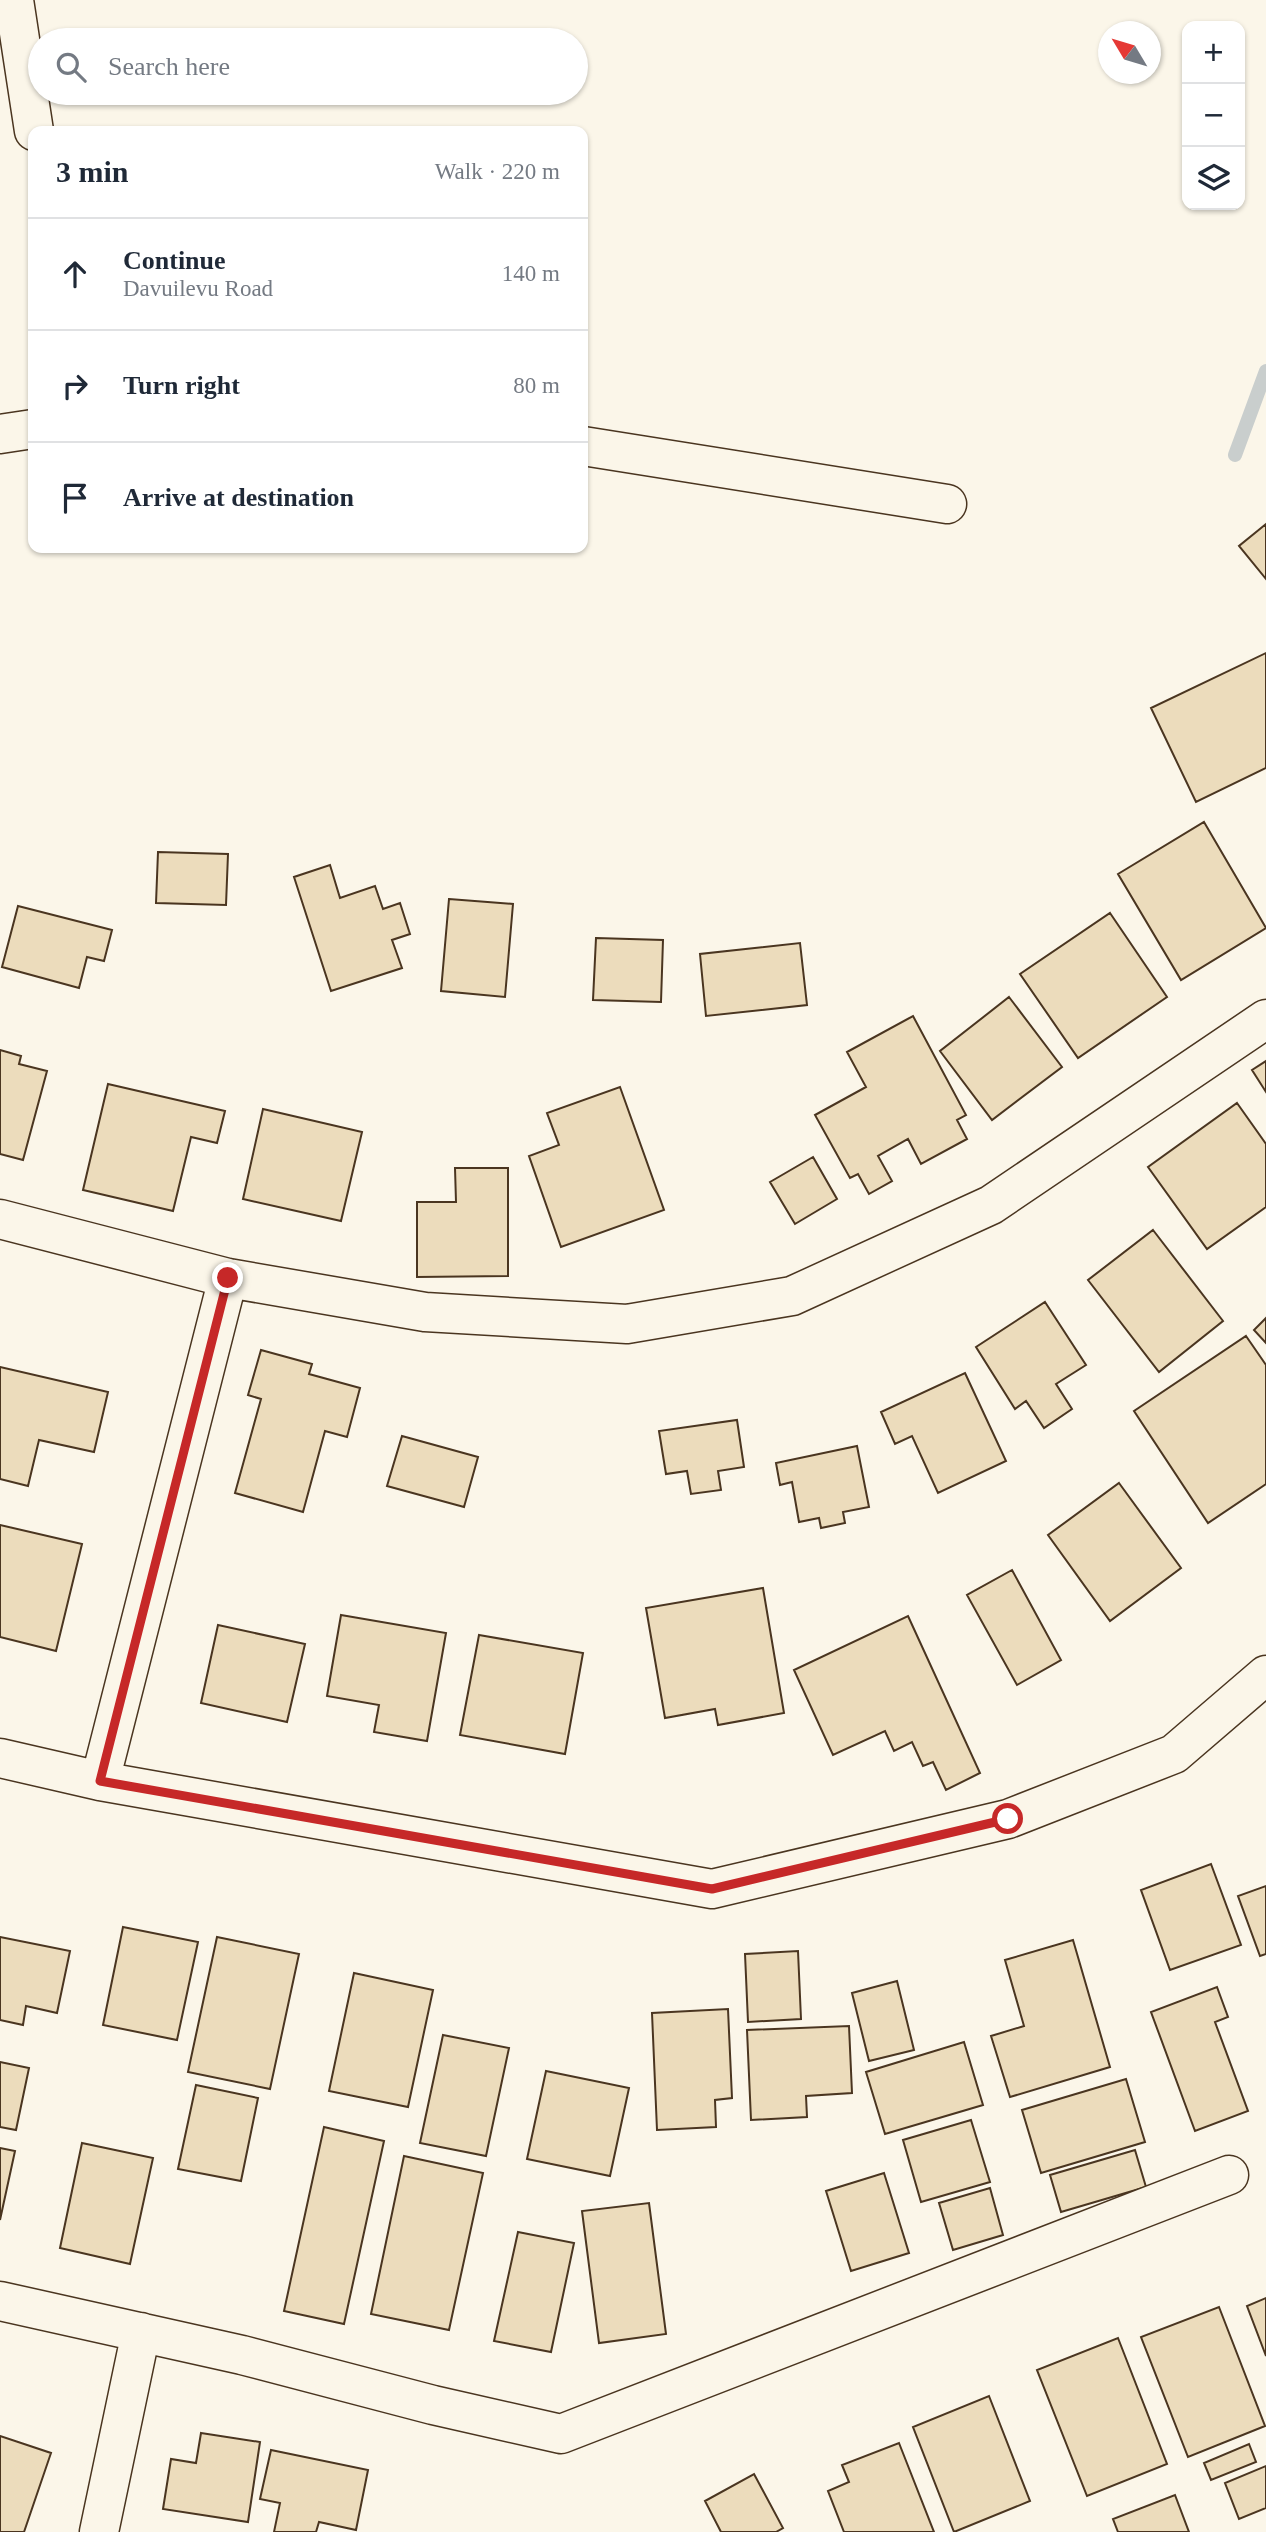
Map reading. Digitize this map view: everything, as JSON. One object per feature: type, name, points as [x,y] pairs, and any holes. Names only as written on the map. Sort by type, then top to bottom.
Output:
[{"type":"street","points":[[14,0],[28,92]]},
{"type":"street","points":[[30,105],[33,126]]},
{"type":"street","points":[[0,434],[28,430]]},
{"type":"street","points":[[588,447],[947,504]]},
{"type":"street","points":[[0,1219],[228,1278],[425,1312],[627,1324],[792,1296],[991,1205],[1266,1019]]},
{"type":"street","points":[[100,1781],[228,1278]]},
{"type":"street","points":[[0,1758],[100,1781],[712,1889],[1021,1814],[1174,1754],[1266,1675]]},
{"type":"street","points":[[0,2301],[242,2355],[433,2405],[561,2434],[1229,2175]]},
{"type":"street","points":[[99,2532],[141,2333]]},
{"type":"building","points":[[1266,524],[1266,579],[1239,546]]},
{"type":"building","points":[[1266,653],[1266,768],[1196,802],[1151,708]]},
{"type":"building","points":[[1204,822],[1266,928],[1181,980],[1118,874]]},
{"type":"building","points":[[158,852],[228,854],[226,905],[156,903]]},
{"type":"building","points":[[330,865],[340,898],[375,886],[383,909],[400,903],[410,934],[392,940],[402,968],[331,991],[294,877]]},
{"type":"building","points":[[449,899],[513,904],[505,997],[441,991]]},
{"type":"building","points":[[18,906],[112,930],[104,961],[87,957],[79,988],[2,967]]},
{"type":"building","points":[[1110,913],[1167,997],[1078,1058],[1020,974]]},
{"type":"building","points":[[596,938],[663,940],[661,1002],[593,1000]]},
{"type":"building","points":[[800,943],[807,1005],[706,1016],[700,954]]},
{"type":"building","points":[[1009,997],[1062,1067],[992,1120],[940,1051]]},
{"type":"building","points":[[913,1016],[966,1115],[957,1120],[967,1139],[921,1164],[908,1139],[878,1156],[892,1181],[869,1194],[858,1174],[850,1178],[815,1115],[866,1087],[847,1052]]},
{"type":"building","points":[[0,1050],[21,1056],[19,1064],[47,1071],[23,1160],[0,1154]]},
{"type":"building","points":[[1266,1061],[1266,1092],[1252,1070]]},
{"type":"building","points":[[108,1084],[225,1111],[217,1143],[191,1137],[173,1211],[83,1190]]},
{"type":"building","points":[[620,1087],[664,1210],[561,1247],[529,1156],[559,1145],[547,1113]]},
{"type":"building","points":[[1237,1103],[1266,1144],[1266,1207],[1207,1249],[1148,1167]]},
{"type":"building","points":[[263,1109],[362,1132],[341,1221],[243,1199]]},
{"type":"building","points":[[813,1157],[837,1199],[795,1224],[770,1182]]},
{"type":"building","points":[[455,1168],[508,1168],[508,1276],[417,1277],[417,1202],[456,1202]]},
{"type":"building","points":[[1153,1230],[1223,1321],[1159,1372],[1088,1280]]},
{"type":"building","points":[[1045,1302],[1086,1365],[1056,1384],[1072,1409],[1044,1428],[1026,1401],[1015,1409],[976,1347]]},
{"type":"building","points":[[1266,1318],[1266,1343],[1254,1330]]},
{"type":"building","points":[[1246,1336],[1266,1365],[1266,1484],[1208,1523],[1134,1411]]},
{"type":"building","points":[[261,1350],[312,1364],[309,1374],[360,1388],[347,1437],[325,1431],[303,1512],[235,1493],[261,1399],[248,1395]]},
{"type":"building","points":[[0,1367],[108,1392],[94,1452],[39,1440],[28,1486],[0,1479]]},
{"type":"building","points":[[965,1373],[1006,1461],[938,1493],[912,1436],[895,1444],[881,1412]]},
{"type":"building","points":[[737,1420],[744,1467],[718,1471],[721,1490],[691,1494],[687,1471],[666,1474],[659,1431]]},
{"type":"building","points":[[402,1436],[478,1457],[464,1507],[387,1486]]},
{"type":"building","points":[[857,1446],[869,1507],[843,1512],[845,1523],[821,1528],[819,1518],[799,1522],[792,1482],[780,1485],[776,1463]]},
{"type":"building","points":[[1119,1483],[1181,1568],[1110,1621],[1048,1535]]},
{"type":"building","points":[[0,1525],[82,1544],[56,1651],[0,1637]]},
{"type":"building","points":[[1012,1570],[1061,1660],[1017,1685],[967,1595]]},
{"type":"building","points":[[763,1588],[784,1713],[718,1725],[715,1709],[665,1718],[646,1608]]},
{"type":"building","points":[[341,1615],[446,1633],[427,1741],[374,1732],[379,1705],[327,1696]]},
{"type":"building","points":[[908,1616],[980,1773],[946,1790],[933,1762],[923,1766],[912,1742],[894,1751],[885,1731],[833,1755],[794,1670]]},
{"type":"building","points":[[218,1625],[305,1644],[287,1722],[201,1703]]},
{"type":"building","points":[[479,1635],[583,1653],[565,1754],[460,1735]]},
{"type":"building","points":[[1211,1864],[1241,1945],[1170,1970],[1141,1890]]},
{"type":"building","points":[[1266,1886],[1266,1954],[1260,1956],[1238,1896]]},
{"type":"building","points":[[123,1927],[198,1942],[177,2040],[103,2025]]},
{"type":"building","points":[[0,1937],[70,1951],[57,2013],[26,2006],[23,2025],[0,2020]]},
{"type":"building","points":[[217,1937],[299,1954],[270,2089],[188,2072]]},
{"type":"building","points":[[1073,1940],[1110,2067],[1010,2097],[991,2036],[1024,2026],[1005,1960]]},
{"type":"building","points":[[798,1951],[801,2019],[748,2022],[745,1954]]},
{"type":"building","points":[[354,1973],[433,1990],[408,2107],[329,2091]]},
{"type":"building","points":[[897,1981],[914,2050],[869,2061],[852,1993]]},
{"type":"building","points":[[1217,1987],[1228,2017],[1215,2022],[1248,2111],[1195,2131],[1151,2012]]},
{"type":"building","points":[[728,2009],[732,2098],[715,2100],[716,2127],[657,2130],[652,2013]]},
{"type":"building","points":[[849,2026],[852,2093],[806,2096],[807,2117],[751,2120],[747,2030]]},
{"type":"building","points":[[443,2035],[509,2048],[486,2156],[420,2143]]},
{"type":"building","points":[[964,2042],[983,2105],[885,2134],[866,2072]]},
{"type":"building","points":[[0,2062],[29,2068],[16,2130],[0,2127]]},
{"type":"building","points":[[546,2071],[629,2088],[610,2176],[527,2159]]},
{"type":"building","points":[[1126,2079],[1145,2142],[1041,2173],[1022,2110]]},
{"type":"building","points":[[196,2085],[258,2098],[241,2181],[178,2169]]},
{"type":"building","points":[[971,2120],[990,2182],[921,2202],[903,2140]]},
{"type":"building","points":[[324,2127],[384,2141],[344,2324],[284,2311]]},
{"type":"building","points":[[82,2143],[153,2158],[130,2264],[60,2248]]},
{"type":"building","points":[[0,2148],[15,2151],[0,2220]]},
{"type":"building","points":[[1135,2150],[1146,2187],[1061,2212],[1050,2175]]},
{"type":"building","points":[[404,2156],[483,2173],[449,2330],[371,2314]]},
{"type":"building","points":[[884,2173],[909,2253],[851,2271],[826,2191]]},
{"type":"building","points":[[990,2188],[1003,2235],[953,2250],[939,2203]]},
{"type":"building","points":[[649,2203],[666,2334],[599,2343],[582,2211]]},
{"type":"building","points":[[518,2232],[574,2243],[551,2352],[494,2341]]},
{"type":"building","points":[[1266,2298],[1266,2356],[1247,2306]]},
{"type":"building","points":[[1219,2307],[1265,2426],[1188,2457],[1141,2337]]},
{"type":"building","points":[[1118,2338],[1167,2464],[1087,2496],[1037,2370]]},
{"type":"building","points":[[989,2396],[1030,2501],[954,2532],[913,2427]]},
{"type":"building","points":[[201,2433],[260,2442],[248,2522],[163,2509],[171,2459],[196,2463]]},
{"type":"building","points":[[0,2436],[51,2453],[24,2532],[0,2532]]},
{"type":"building","points":[[899,2443],[934,2532],[844,2532],[828,2491],[849,2482],[842,2465]]},
{"type":"building","points":[[1249,2444],[1256,2462],[1211,2480],[1204,2463]]},
{"type":"building","points":[[271,2450],[368,2470],[356,2530],[319,2522],[316,2532],[274,2532],[280,2503],[260,2499]]},
{"type":"building","points":[[1266,2466],[1266,2508],[1239,2519],[1225,2483]]},
{"type":"building","points":[[754,2474],[783,2528],[776,2532],[721,2532],[705,2501]]},
{"type":"building","points":[[1175,2495],[1189,2532],[1118,2532],[1113,2519]]},
{"type":"waterway","points":[[1235,455],[1266,371]]},
{"type":"route","points":[[228,1278],[100,1781],[712,1889],[1008,1819]]}]
